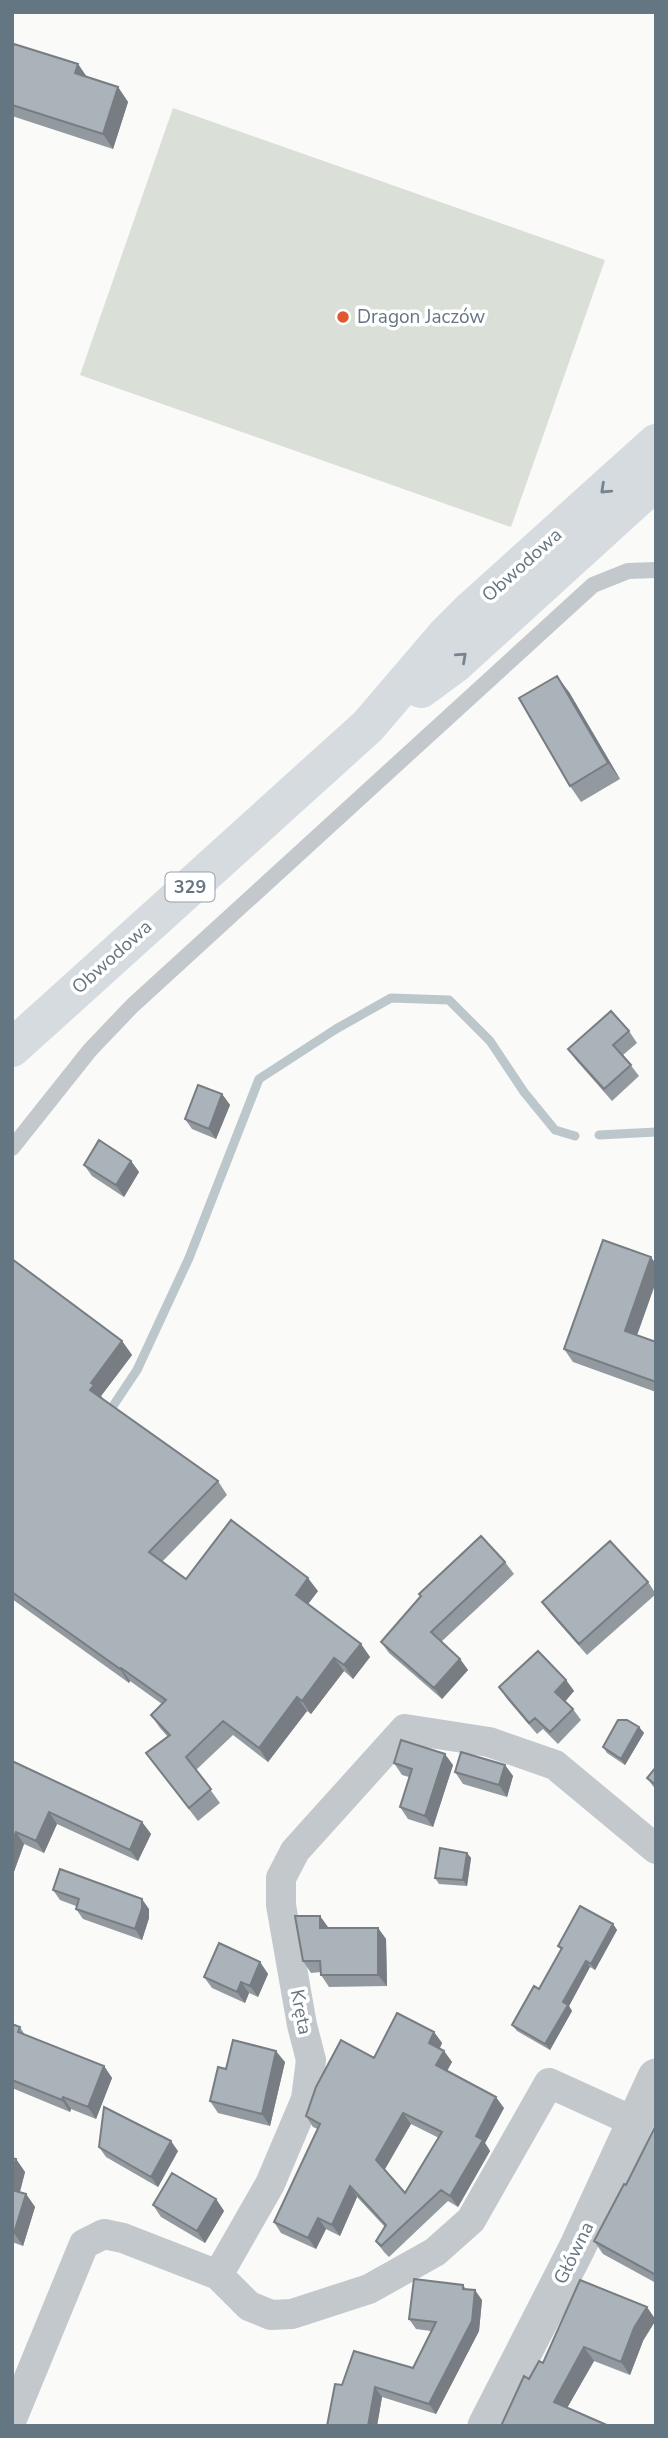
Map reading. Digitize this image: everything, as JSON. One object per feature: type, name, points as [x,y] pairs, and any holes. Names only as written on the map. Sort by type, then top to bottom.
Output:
[{"type":"main road","name":"Obwodowa","points":[[12,1048],[368,726],[463,618],[656,443]]},
{"type":"main road","name":"Obwodowa","points":[[368,726],[455,664],[656,481]]},
{"type":"street","name":"Kręta","points":[[218,2275],[270,2184],[306,2099],[311,2060],[302,2025],[281,1905],[281,1878],[295,1851],[405,1728],[489,1742],[555,1765],[656,1849]]},
{"type":"street","name":"Główna","points":[[486,2426],[577,2248],[656,2077]]},
{"type":"street","points":[[12,2419],[84,2244],[104,2234],[124,2238],[218,2275],[249,2306],[271,2315],[292,2314],[369,2289],[435,2252],[471,2220],[550,2083],[635,2122]]},
{"type":"lane","points":[[12,1148],[90,1050],[132,1006],[593,585],[628,571],[656,570]]},
{"type":"shaded area","name":"Dragon Jaczów","points":[[173,108],[605,260],[511,527],[80,375]]},
{"type":"building","points":[[14,44],[78,64],[75,73],[118,87],[103,134],[12,105]]},
{"type":"building","points":[[557,676],[608,763],[570,786],[519,698]]},
{"type":"building","points":[[611,1011],[629,1031],[613,1045],[631,1065],[604,1089],[568,1049]]},
{"type":"building","points":[[198,1085],[222,1094],[209,1129],[185,1119]]},
{"type":"building","points":[[99,1140],[131,1161],[116,1185],[84,1165]]},
{"type":"building","points":[[603,1240],[651,1257],[625,1331],[656,1342],[656,1382],[564,1349]]},
{"type":"building","points":[[12,1259],[122,1341],[91,1383],[94,1385],[90,1390],[218,1481],[149,1552],[186,1579],[231,1520],[308,1578],[296,1595],[361,1644],[344,1665],[334,1658],[302,1701],[297,1697],[259,1748],[223,1721],[186,1757],[211,1789],[189,1808],[146,1753],[170,1735],[151,1715],[166,1700],[12,1592]]},
{"type":"building","points":[[481,1536],[505,1562],[431,1632],[460,1659],[434,1688],[381,1642],[421,1596],[419,1594]]},
{"type":"building","points":[[610,1541],[648,1582],[579,1644],[542,1602]]},
{"type":"building","points":[[538,1651],[566,1680],[555,1692],[573,1709],[550,1732],[535,1718],[529,1723],[499,1687]]},
{"type":"building","points":[[618,1720],[627,1720],[639,1727],[621,1759],[603,1747]]},
{"type":"building","points":[[401,1740],[445,1754],[425,1816],[400,1807],[412,1769],[394,1763]]},
{"type":"building","points":[[461,1752],[505,1765],[499,1785],[455,1772]]},
{"type":"building","points":[[12,1761],[142,1822],[130,1850],[49,1812],[36,1841],[16,1832],[12,1842]]},
{"type":"building","points":[[656,1767],[656,1785],[647,1778]]},
{"type":"building","points":[[440,1848],[467,1853],[463,1880],[435,1878]]},
{"type":"building","points":[[60,1869],[142,1899],[135,1929],[76,1909],[79,1899],[53,1890]]},
{"type":"building","points":[[580,1906],[613,1924],[591,1964],[586,1961],[563,2002],[568,2005],[545,2044],[512,2025],[534,1986],[539,1989],[562,1948],[558,1946]]},
{"type":"building","points":[[295,1916],[320,1916],[320,1928],[378,1928],[378,1975],[321,1975],[320,1961],[303,1961]]},
{"type":"building","points":[[219,1943],[260,1962],[250,1986],[241,1982],[237,1992],[204,1977]]},
{"type":"building","points":[[397,2013],[434,2032],[429,2043],[444,2051],[436,2065],[496,2097],[476,2136],[483,2140],[450,2196],[441,2190],[381,2246],[376,2241],[386,2225],[350,2186],[332,2225],[318,2218],[308,2238],[274,2222],[320,2124],[306,2116],[316,2087],[341,2040],[374,2058]],"holes":[[[403,2113],[442,2132],[405,2193],[376,2160]]]},
{"type":"building","points":[[12,2024],[20,2027],[18,2032],[104,2066],[88,2107],[63,2097],[62,2100],[12,2080]]},
{"type":"building","points":[[233,2040],[276,2051],[262,2114],[210,2101],[218,2067],[226,2069]]},
{"type":"building","points":[[104,2107],[171,2141],[151,2177],[99,2147]]},
{"type":"building","points":[[656,2125],[656,2275],[594,2241]]},
{"type":"building","points":[[172,2173],[216,2199],[197,2231],[153,2205]]},
{"type":"building","points":[[12,2190],[26,2194],[14,2233],[12,2232]]},
{"type":"building","points":[[414,2279],[463,2285],[463,2289],[475,2290],[472,2321],[429,2404],[375,2387],[368,2426],[327,2426],[335,2384],[342,2385],[354,2351],[413,2368],[436,2322],[409,2319]]},
{"type":"building","points":[[580,2280],[647,2307],[634,2328],[621,2362],[584,2347],[554,2402],[609,2426],[501,2426],[524,2376],[529,2379],[539,2361],[543,2363]]},
{"type":"waterway","points":[[107,1415],[137,1370],[189,1258],[259,1079],[336,1029],[391,998],[449,1000],[490,1041],[524,1092],[555,1130],[575,1136]]},
{"type":"waterway","points":[[599,1135],[656,1132]]},
{"type":"place","name":"Dragon Jaczów","points":[[343,317]]}]
